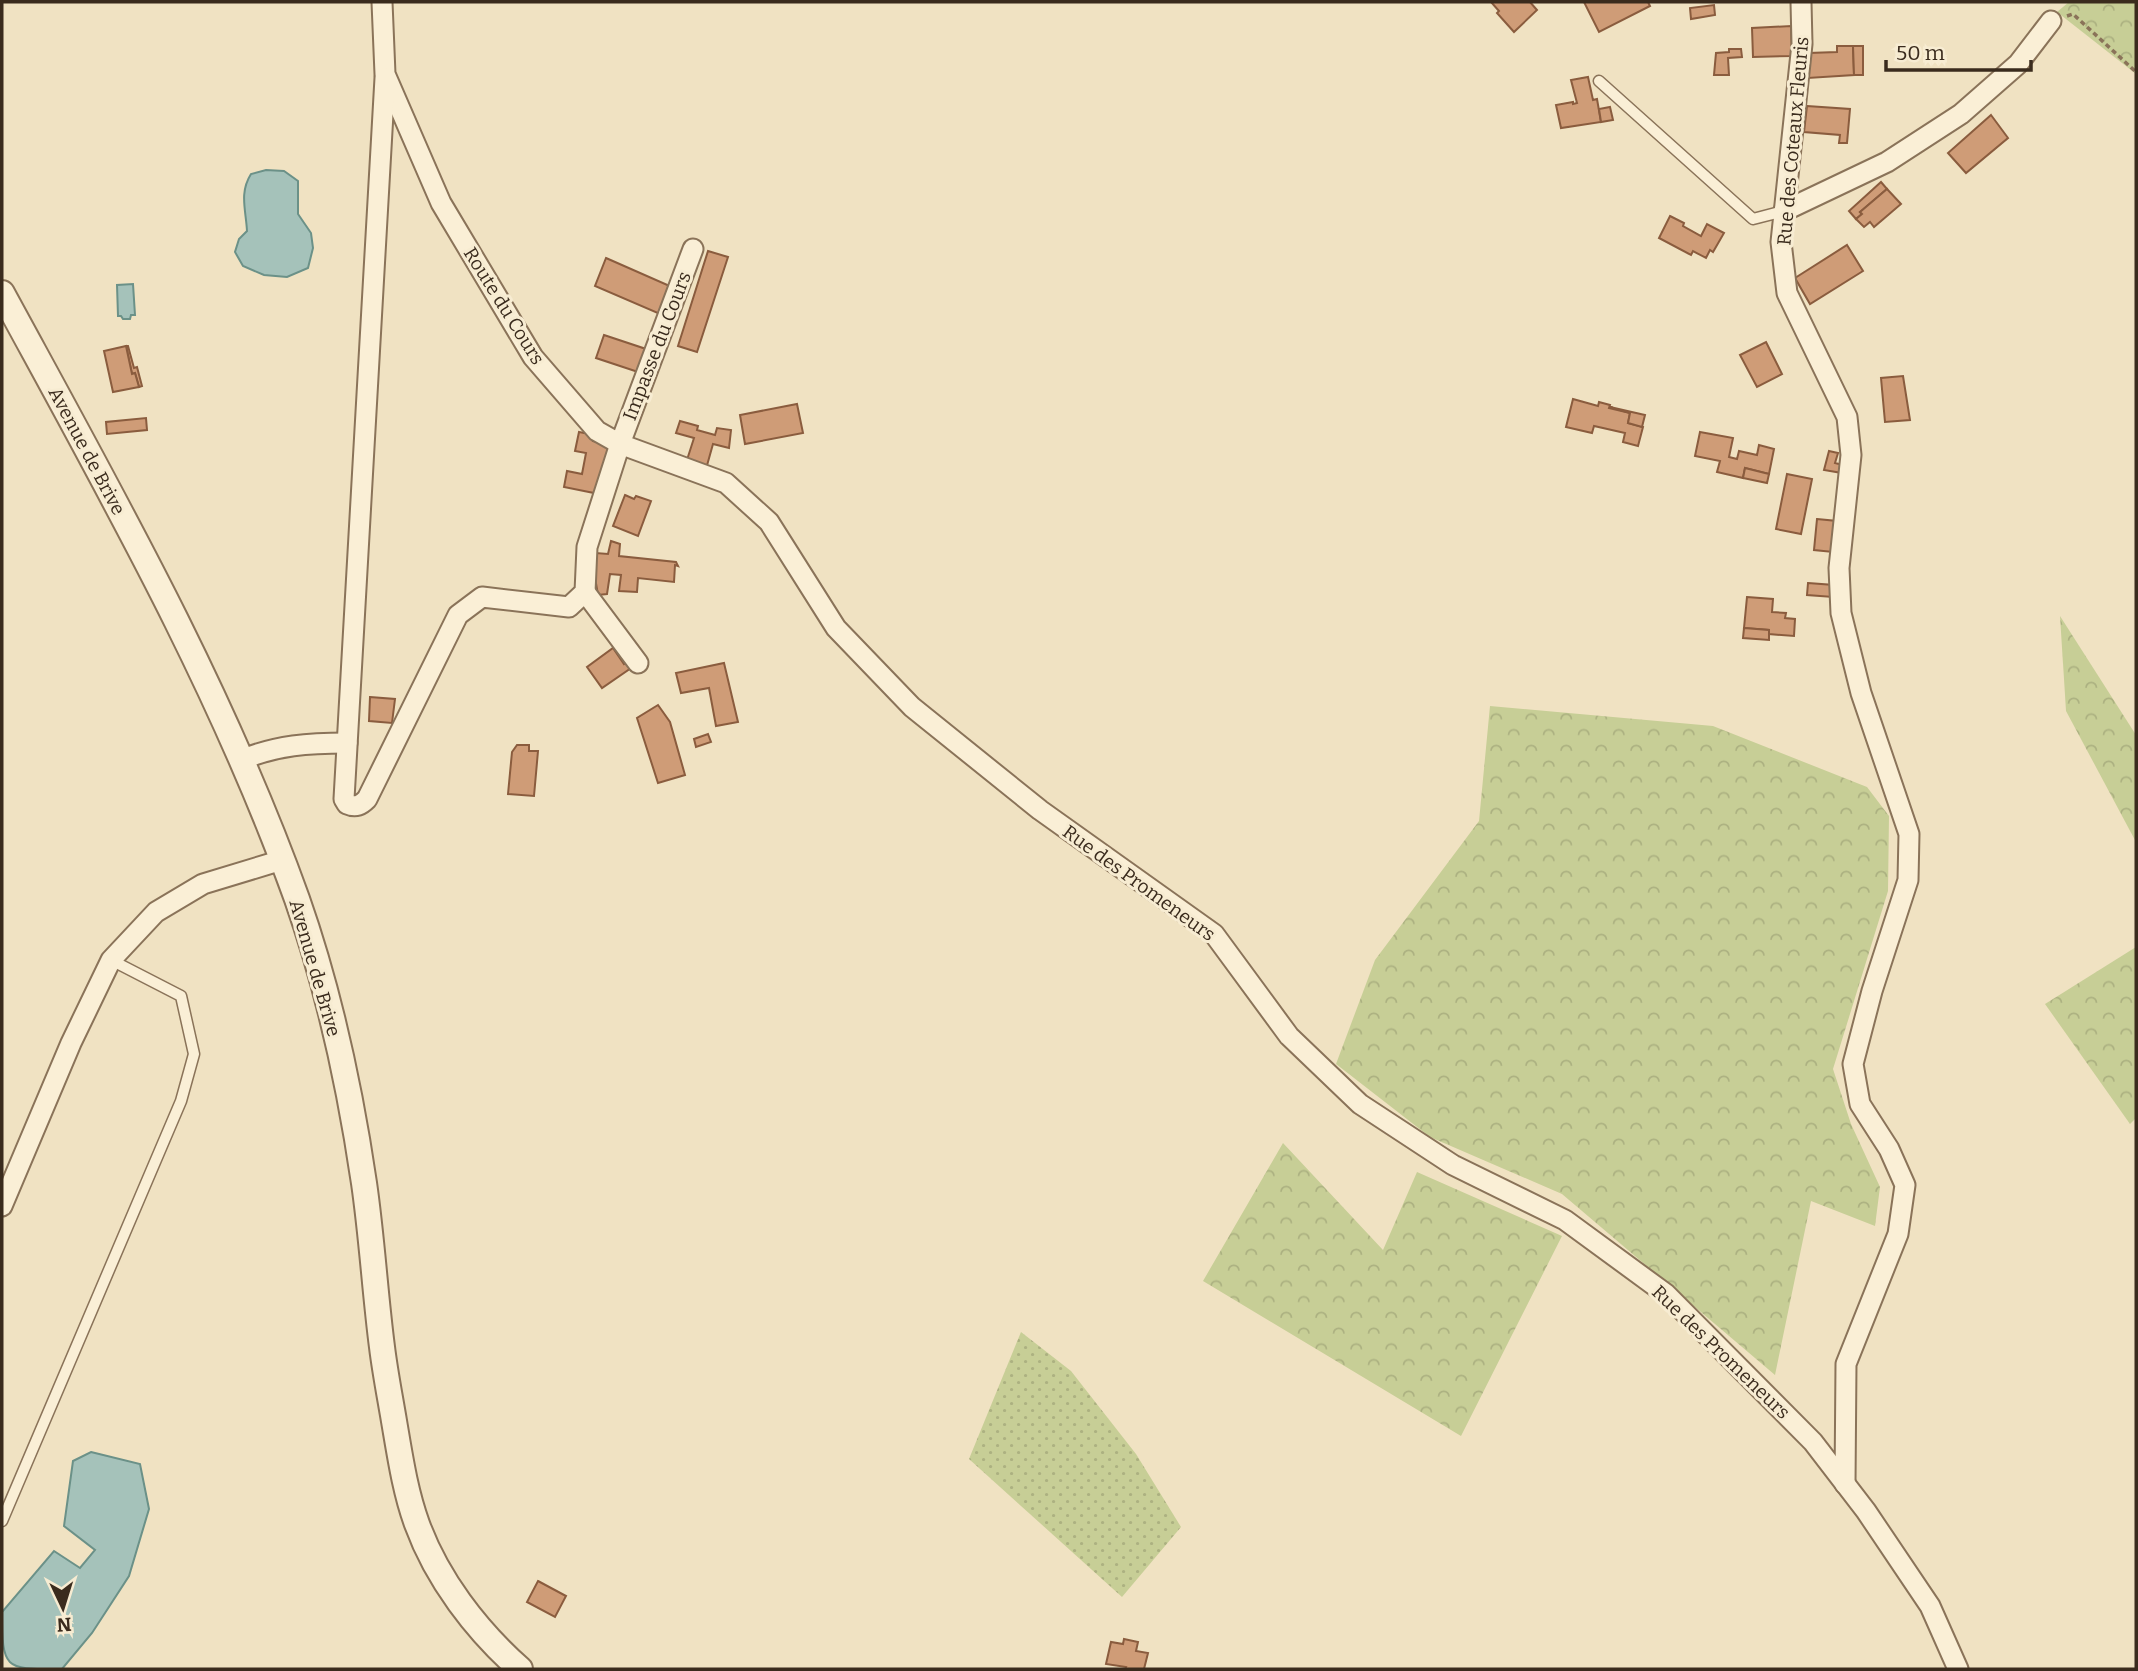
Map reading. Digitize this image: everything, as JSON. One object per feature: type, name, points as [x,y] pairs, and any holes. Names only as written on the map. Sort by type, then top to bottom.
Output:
[{"type":"street","name":"Route du Cours","points":[[382,2],[385,74],[344,799],[347,804],[353,807],[367,799],[458,615],[482,597],[569,607],[586,592]]},
{"type":"street","name":"Rue des Coteaux Fleuris","points":[[1801,2],[1802,44],[1781,242],[1787,293],[1847,417],[1851,455],[1839,568],[1841,612],[1861,694],[1909,834],[1908,880],[1872,992],[1853,1064],[1860,1104],[1889,1149],[1905,1185],[1898,1234],[1846,1364],[1845,1484]]},
{"type":"street","points":[[1784,211],[1887,162],[1961,114],[2018,64],[2051,22]]},
{"type":"street","name":"Route du Cours","points":[[385,74],[440,203],[533,358],[597,431],[620,444]]},
{"type":"street","name":"Impasse du Cours","points":[[620,444],[694,249]]},
{"type":"street","name":"Avenue de Brive","points":[[2,293],[143,556],[198,666],[264,809],[312,946],[330,1011],[353,1118],[364,1185],[382,1349],[402,1473],[417,1525],[438,1570],[463,1607],[498,1649],[520,1669]]},
{"type":"street","points":[[620,444],[587,547],[586,592],[638,663]]},
{"type":"street","name":"Rue des Promeneurs","points":[[620,444],[726,483],[769,522],[836,628],[912,707],[1040,810],[1214,934],[1289,1036],[1360,1104],[1453,1165],[1564,1220],[1666,1294],[1813,1442],[1866,1511],[1930,1606],[1958,1669]]},
{"type":"street","points":[[241,760],[297,744],[348,743]]},
{"type":"street","points":[[2,1206],[71,1043],[111,960],[156,912],[203,884],[282,860]]},
{"type":"lane","points":[[1599,81],[1754,219],[1784,211]]},
{"type":"lane","points":[[2,1521],[181,1101],[194,1054],[181,996],[111,960]]},
{"type":"path","points":[[2051,22],[2073,14],[2136,72]]},
{"type":"green space","points":[[2069,2],[2136,2],[2136,74],[2057,12]]},
{"type":"green space","points":[[2060,616],[2136,735],[2136,842],[2066,711]]},
{"type":"green space","points":[[1490,706],[1713,726],[1867,787],[1889,816],[1888,891],[1833,1069],[1851,1124],[1880,1187],[1875,1226],[1811,1201],[1775,1375],[1562,1194],[1430,1137],[1336,1064],[1375,960],[1479,821]]},
{"type":"green space","points":[[2136,947],[2136,1118],[2130,1124],[2045,1004]]},
{"type":"green space","points":[[1283,1143],[1383,1250],[1417,1172],[1562,1236],[1461,1436],[1203,1281]]},
{"type":"green space","points":[[1021,1332],[1071,1371],[1136,1454],[1181,1527],[1122,1597],[969,1459]]},
{"type":"water","points":[[266,170],[284,171],[298,181],[298,214],[311,233],[313,248],[308,268],[287,277],[264,275],[243,266],[235,252],[239,239],[247,231],[244,202],[247,181],[251,174]]},
{"type":"water","points":[[133,284],[135,315],[131,315],[130,319],[123,319],[118,316],[117,285]]},
{"type":"water","points":[[91,1452],[140,1464],[149,1509],[129,1576],[92,1633],[62,1669],[18,1667],[6,1656],[3,1646],[2,1612],[54,1551],[80,1568],[95,1550],[64,1526],[73,1461]]},
{"type":"building","points":[[1491,2],[1530,2],[1537,10],[1514,32]]},
{"type":"building","points":[[1584,2],[1648,2],[1650,6],[1599,32]]},
{"type":"building","points":[[1714,5],[1715,15],[1691,19],[1690,8]]},
{"type":"building","points":[[1791,26],[1792,56],[1753,57],[1752,28]]},
{"type":"building","points":[[1837,46],[1853,46],[1854,75],[1808,78],[1809,53],[1837,52]]},
{"type":"building","points":[[1853,46],[1863,46],[1863,75],[1854,75]]},
{"type":"building","points":[[1729,49],[1741,49],[1742,57],[1728,58],[1729,75],[1714,75],[1716,53],[1729,52]]},
{"type":"building","points":[[1588,77],[1593,100],[1597,99],[1601,122],[1561,128],[1556,105],[1577,103],[1571,80]]},
{"type":"building","points":[[1807,106],[1850,109],[1847,143],[1839,143],[1840,135],[1804,132]]},
{"type":"building","points":[[1610,107],[1613,120],[1601,122],[1599,109]]},
{"type":"building","points":[[1991,115],[2008,138],[1966,173],[1948,153]]},
{"type":"building","points":[[1881,182],[1887,189],[1860,212],[1862,214],[1856,219],[1849,211]]},
{"type":"building","points":[[1887,189],[1901,204],[1874,227],[1870,222],[1864,227],[1856,219],[1862,214],[1860,212]]},
{"type":"building","points":[[1670,216],[1701,236],[1707,224],[1724,233],[1713,252],[1710,250],[1706,258],[1693,251],[1691,255],[1659,238]]},
{"type":"building","points":[[1847,245],[1863,271],[1810,304],[1795,278]]},
{"type":"building","points":[[708,251],[728,257],[697,352],[678,346]]},
{"type":"building","points":[[606,258],[672,287],[660,314],[595,286]]},
{"type":"building","points":[[604,335],[646,349],[638,372],[596,358]]},
{"type":"building","points":[[1766,342],[1782,374],[1757,387],[1740,355]]},
{"type":"building","points":[[126,346],[134,368],[137,367],[142,386],[139,387],[135,373],[132,374]]},
{"type":"building","points":[[126,346],[132,374],[135,373],[139,387],[113,392],[104,351]]},
{"type":"building","points":[[1903,376],[1910,420],[1885,422],[1881,378]]},
{"type":"building","points":[[1573,399],[1598,406],[1599,402],[1610,405],[1609,408],[1630,413],[1628,423],[1643,427],[1638,446],[1623,442],[1625,433],[1594,426],[1592,433],[1566,427]]},
{"type":"building","points":[[797,404],[803,433],[745,444],[740,415]]},
{"type":"building","points":[[1610,407],[1645,415],[1642,427],[1628,423],[1630,413]]},
{"type":"building","points":[[146,418],[147,430],[107,434],[106,422]]},
{"type":"building","points":[[680,421],[715,435],[717,428],[731,430],[729,448],[713,444],[706,469],[686,463],[694,438],[676,433]]},
{"type":"building","points":[[579,432],[595,435],[593,441],[609,445],[599,494],[564,487],[567,471],[582,474],[586,453],[575,451]]},
{"type":"building","points":[[1700,432],[1733,438],[1729,457],[1737,459],[1739,451],[1757,455],[1759,445],[1774,449],[1769,474],[1745,468],[1743,478],[1717,472],[1720,461],[1695,456]]},
{"type":"building","points":[[1829,451],[1838,453],[1835,463],[1843,465],[1842,473],[1824,470]]},
{"type":"building","points":[[1745,468],[1769,474],[1767,483],[1743,478]]},
{"type":"building","points":[[1787,474],[1812,479],[1801,534],[1776,529]]},
{"type":"building","points":[[625,495],[651,501],[638,536],[613,526]]},
{"type":"building","points":[[1817,519],[1837,521],[1833,552],[1814,550]]},
{"type":"building","points":[[611,541],[620,544],[619,556],[676,562],[678,566],[675,565],[674,582],[638,578],[637,592],[619,591],[621,575],[610,574],[607,594],[598,595],[594,572],[596,553],[608,554]]},
{"type":"building","points":[[1808,583],[1834,585],[1833,597],[1807,595]]},
{"type":"building","points":[[1747,597],[1773,599],[1772,612],[1786,613],[1785,618],[1795,619],[1794,636],[1744,628]]},
{"type":"building","points":[[1744,628],[1769,630],[1769,640],[1743,638]]},
{"type":"building","points":[[613,648],[624,664],[630,660],[634,666],[602,688],[587,667]]},
{"type":"building","points":[[724,663],[738,722],[716,726],[709,688],[681,693],[676,673]]},
{"type":"building","points":[[370,697],[395,699],[392,723],[369,721]]},
{"type":"building","points":[[658,705],[670,722],[685,775],[658,783],[637,718]]},
{"type":"building","points":[[708,734],[711,742],[696,747],[694,739]]},
{"type":"building","points":[[517,745],[529,745],[529,751],[538,751],[534,796],[508,794],[512,752]]},
{"type":"building","points":[[538,1581],[566,1596],[555,1617],[527,1602]]},
{"type":"building","points":[[1124,1639],[1138,1642],[1136,1651],[1148,1653],[1144,1669],[1125,1669],[1126,1667],[1106,1664],[1111,1642],[1123,1644]]}]
